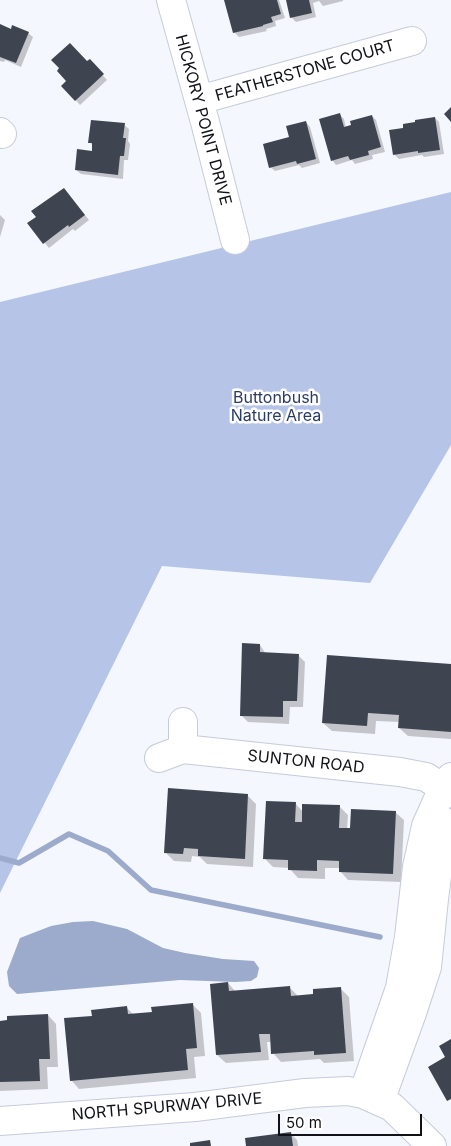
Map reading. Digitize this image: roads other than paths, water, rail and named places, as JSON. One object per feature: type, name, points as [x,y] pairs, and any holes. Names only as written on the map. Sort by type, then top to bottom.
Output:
[{"type":"street","name":"HICKORY POINT DRIVE","points":[[171,0],[235,240]]},
{"type":"street","name":"FEATHERSTONE COURT","points":[[198,100],[412,41]]},
{"type":"street","name":"SUNTON ROAD","points":[[183,722],[171,754],[400,772],[426,777],[448,786]]},
{"type":"street","points":[[409,992],[409,937],[420,848],[426,826],[448,786]]},
{"type":"street","points":[[432,1146],[392,1107],[372,1097],[409,992],[427,967],[442,845],[451,824]]},
{"type":"street","name":"NORTH SPURWAY DRIVE","points":[[0,1121],[195,1107],[305,1092],[348,1090],[372,1097]]},
{"type":"waterway","points":[[0,858],[19,863],[69,834],[108,851],[151,890],[380,937]]},
{"type":"park label","name":"Buttonbush Nature Area","points":[[276,407]]}]
